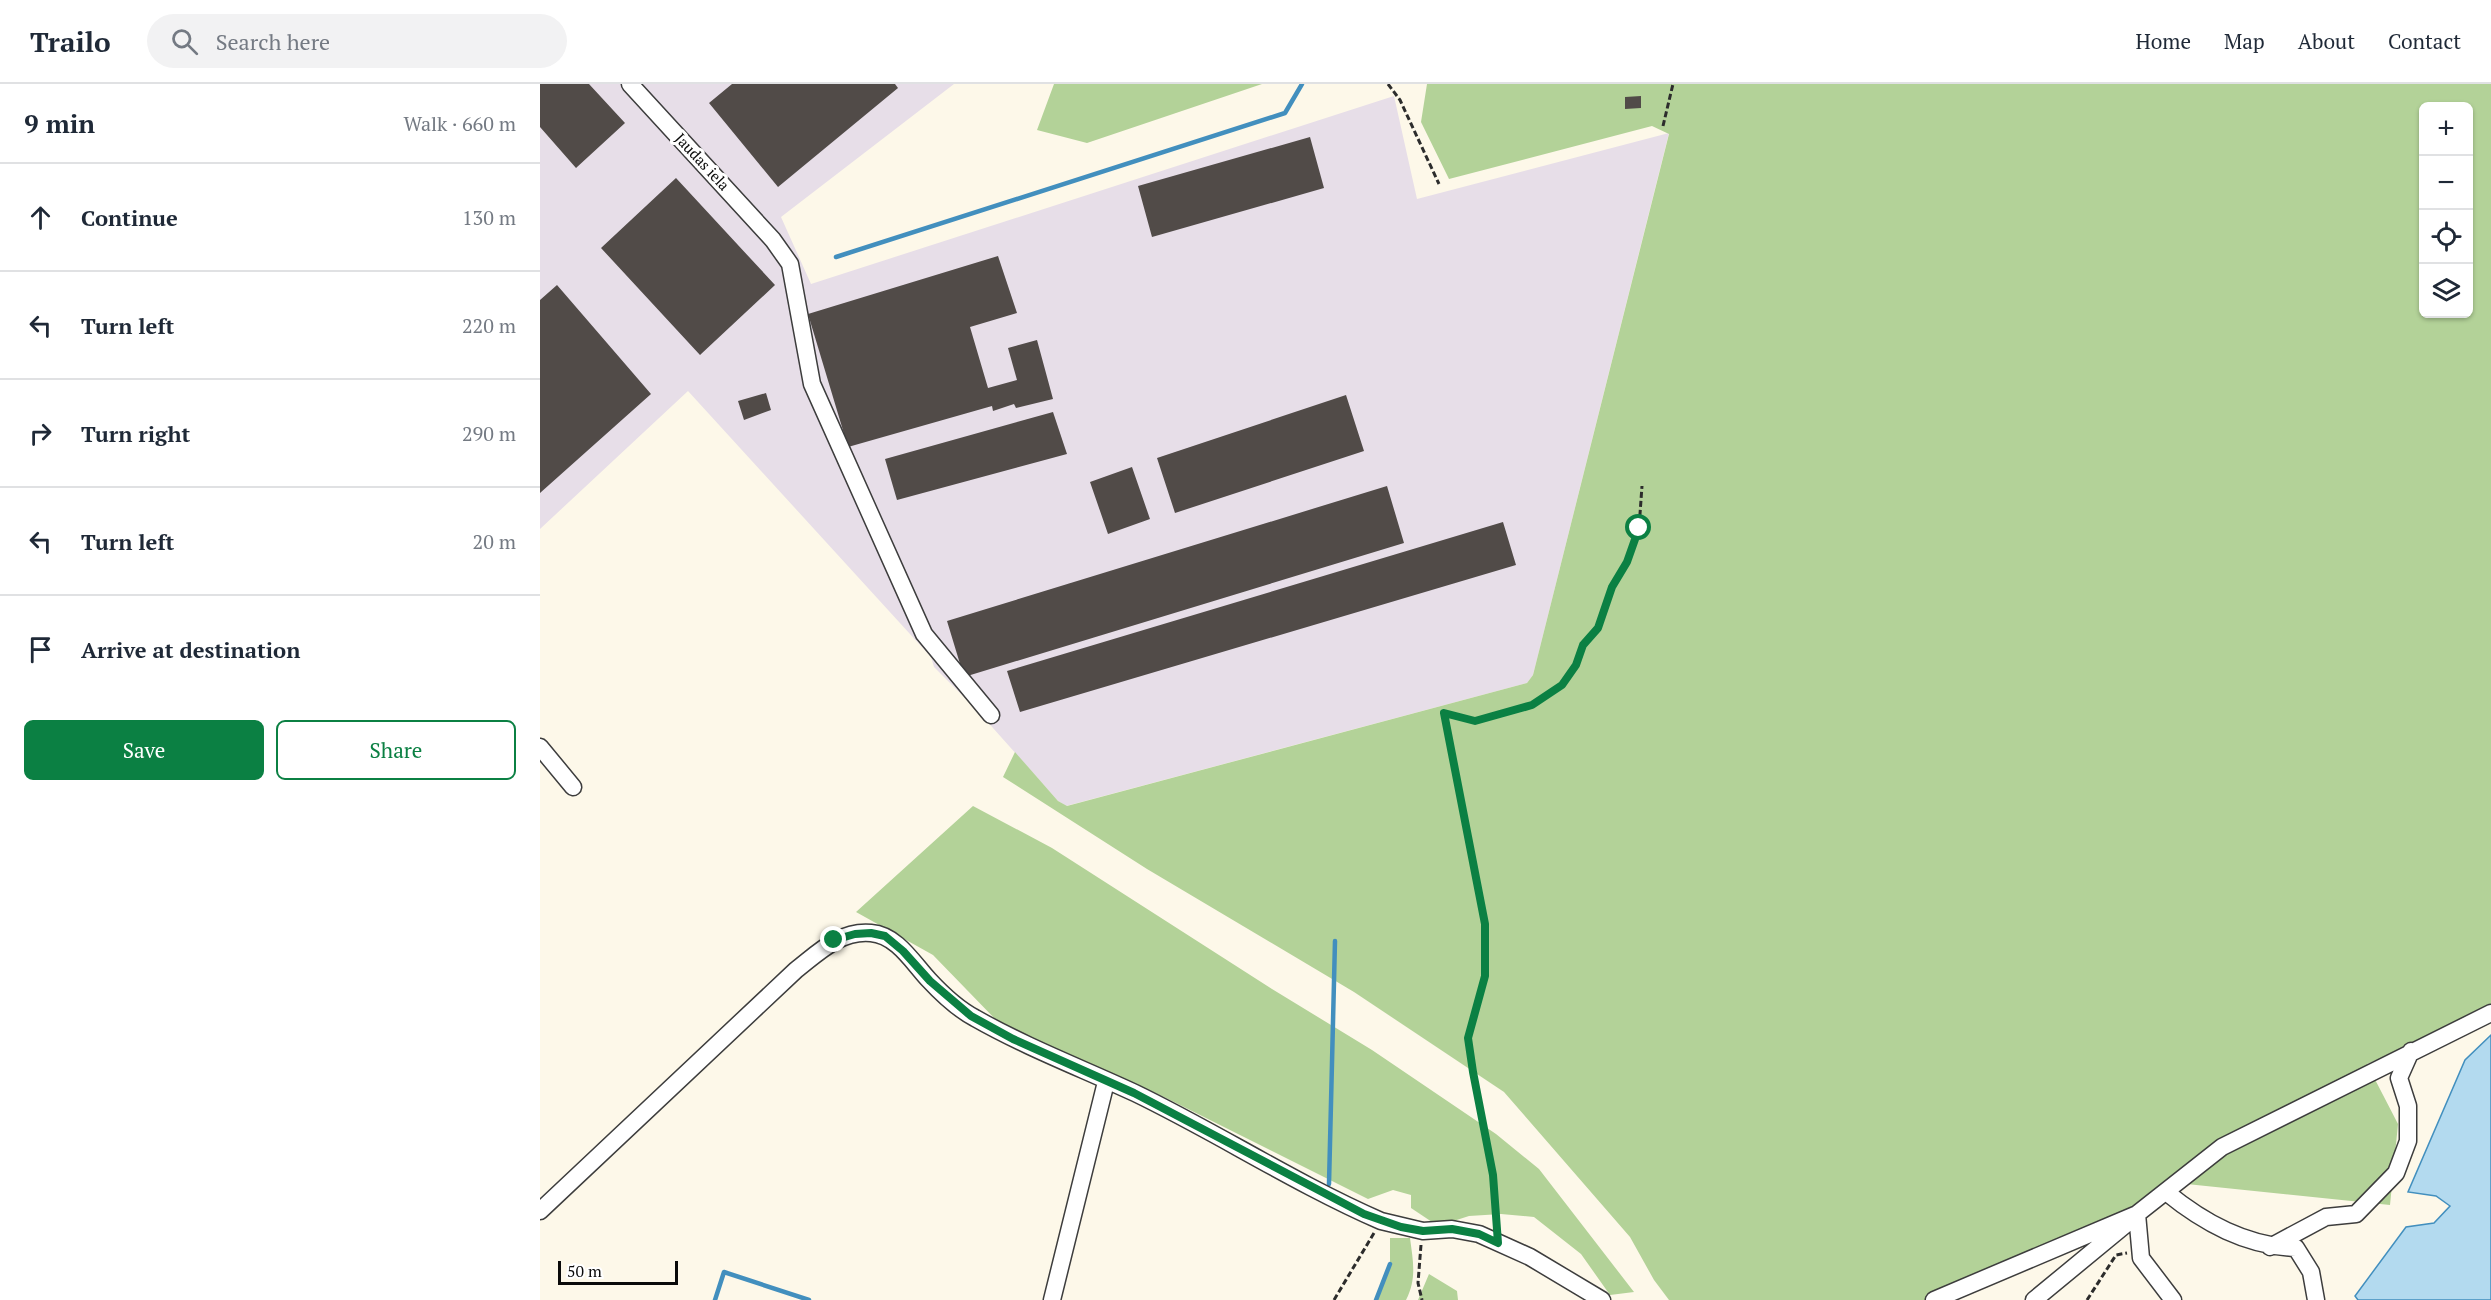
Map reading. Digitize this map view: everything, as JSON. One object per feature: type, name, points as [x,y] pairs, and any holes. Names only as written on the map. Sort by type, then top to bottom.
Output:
[{"type":"street","name":"Jaudas iela","points":[[630,84],[773,240],[790,264],[812,384],[924,634],[991,715]]},
{"type":"street","points":[[540,747],[573,787]]},
{"type":"street","points":[[540,1211],[796,970],[834,940],[855,934],[871,933],[885,936],[903,951],[930,981],[971,1016],[1013,1039],[1134,1093],[1381,1221],[1423,1231],[1452,1229],[1479,1234],[1530,1257],[1602,1300]]},
{"type":"street","points":[[2034,1300],[2222,1147],[2491,1013]]},
{"type":"street","points":[[2270,1247],[2326,1217],[2356,1214],[2396,1173],[2408,1141],[2408,1106],[2399,1078],[2411,1051]]},
{"type":"street","points":[[1052,1300],[1106,1082]]},
{"type":"street","points":[[2166,1192],[2198,1216],[2245,1239],[2270,1247],[2296,1248],[2311,1272],[2316,1300]]},
{"type":"street","points":[[2137,1214],[2141,1258],[2173,1300]]},
{"type":"street","points":[[1934,1300],[2137,1214]]},
{"type":"path","points":[[1388,84],[1400,100],[1439,184]]},
{"type":"path","points":[[1663,126],[1673,84]]},
{"type":"path","points":[[1498,1243],[1493,1175],[1468,1038],[1485,976],[1485,924],[1444,713],[1475,721],[1532,705],[1562,685],[1576,665],[1583,645],[1598,628],[1612,587],[1627,562],[1639,528],[1642,486]]},
{"type":"path","points":[[1334,1300],[1381,1221]]},
{"type":"path","points":[[1422,1300],[1418,1283],[1423,1231]]},
{"type":"path","points":[[2087,1300],[2116,1255],[2128,1252],[2141,1258]]},
{"type":"shaded area","points":[[540,84],[954,84],[781,217],[811,284],[1394,96],[1417,199],[1669,133],[1533,675],[1527,683],[1066,806],[1058,801],[976,709],[934,667],[931,657],[688,391],[540,529]]},
{"type":"green space","points":[[1054,84],[1262,84],[1087,143],[1037,130]]},
{"type":"green space","points":[[1427,84],[2491,84],[2491,1010],[2367,1064],[2398,1124],[2390,1205],[2177,1183],[2137,1214],[1934,1300],[1669,1300],[1654,1280],[1630,1237],[1504,1092],[1354,992],[1147,869],[1003,777],[1015,752],[1058,801],[1067,806],[1527,683],[1533,675],[1669,134],[1652,126],[1449,179],[1421,122]]},
{"type":"green space","points":[[973,806],[1052,848],[1372,1050],[1496,1134],[1539,1169],[1634,1292],[1610,1295],[1581,1254],[1534,1217],[1501,1214],[1469,1216],[1438,1226],[1411,1208],[1411,1195],[1393,1190],[1368,1199],[1164,1097],[999,1023],[933,955],[856,912]]},
{"type":"green space","points":[[1390,1238],[1410,1238],[1413,1277],[1406,1300],[1376,1300],[1390,1264]]},
{"type":"green space","points":[[1429,1274],[1457,1291],[1458,1300],[1418,1300]]},
{"type":"water","points":[[2491,1035],[2491,1300],[2358,1300],[2355,1296],[2406,1227],[2434,1223],[2450,1206],[2436,1196],[2408,1192],[2465,1060]]},
{"type":"building","points":[[540,84],[589,84],[625,123],[576,168],[540,127]]},
{"type":"building","points":[[732,84],[895,84],[898,88],[778,187],[709,103]]},
{"type":"building","points":[[1641,96],[1641,108],[1625,109],[1625,97]]},
{"type":"building","points":[[1310,137],[1324,188],[1152,237],[1138,186]]},
{"type":"building","points":[[676,178],[775,285],[700,355],[601,248]]},
{"type":"building","points":[[998,256],[1017,313],[970,327],[988,388],[1017,380],[1008,348],[1037,340],[1053,399],[1016,408],[1014,404],[993,411],[992,406],[848,447],[808,314]]},
{"type":"building","points":[[557,285],[651,394],[540,493],[540,300]]},
{"type":"building","points":[[766,393],[771,410],[744,420],[738,401]]},
{"type":"building","points":[[1346,395],[1364,451],[1175,513],[1157,458]]},
{"type":"building","points":[[1053,412],[1067,454],[897,500],[885,459]]},
{"type":"building","points":[[1132,467],[1150,519],[1108,534],[1090,482]]},
{"type":"building","points":[[1387,486],[1404,543],[964,677],[947,621]]},
{"type":"building","points":[[1503,522],[1516,565],[1020,712],[1007,671]]},
{"type":"waterway","points":[[836,257],[1285,113],[1302,84]]},
{"type":"waterway","points":[[1329,1184],[1335,941]]},
{"type":"waterway","points":[[1376,1300],[1390,1264]]},
{"type":"waterway","points":[[715,1300],[724,1272],[809,1300]]},
{"type":"route","points":[[834,940],[855,934],[871,933],[885,936],[903,951],[947,997],[971,1016],[1013,1039],[1134,1093],[1364,1214],[1401,1227],[1423,1231],[1452,1229],[1479,1234],[1498,1243],[1493,1175],[1468,1038],[1485,976],[1485,924],[1444,713],[1475,721],[1532,705],[1562,685],[1576,665],[1583,645],[1598,628],[1612,587],[1627,562],[1639,528]]}]
